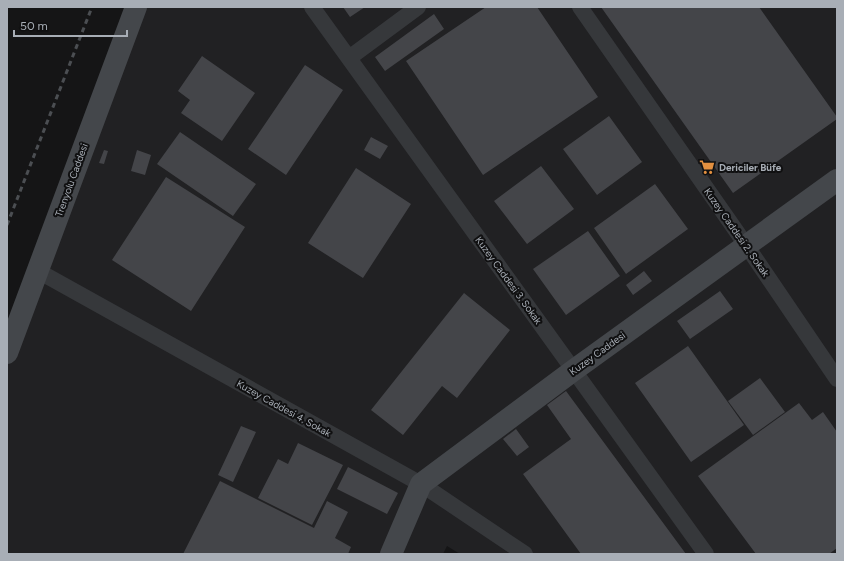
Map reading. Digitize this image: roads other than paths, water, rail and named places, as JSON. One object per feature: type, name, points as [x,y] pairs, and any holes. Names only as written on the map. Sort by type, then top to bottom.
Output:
[{"type":"street","name":"Trenyolu Caddesi","points":[[7,353],[136,7]]},
{"type":"street","name":"Kuzey Caddesi 3. Sokak","points":[[312,7],[706,554]]},
{"type":"street","points":[[349,58],[418,7]]},
{"type":"street","name":"Kuzey Caddesi 2. Sokak","points":[[580,7],[746,245],[837,379]]},
{"type":"street","name":"Kuzey Caddesi","points":[[421,484],[574,370],[837,180]]},
{"type":"street","name":"Kuzey Caddesi 4. Sokak","points":[[38,271],[421,484],[524,554]]},
{"type":"street","points":[[391,554],[421,484]]},
{"type":"railway","points":[[7,225],[92,7]]},
{"type":"place","name":"Dericiler Büfe","points":[[707,167]]}]
